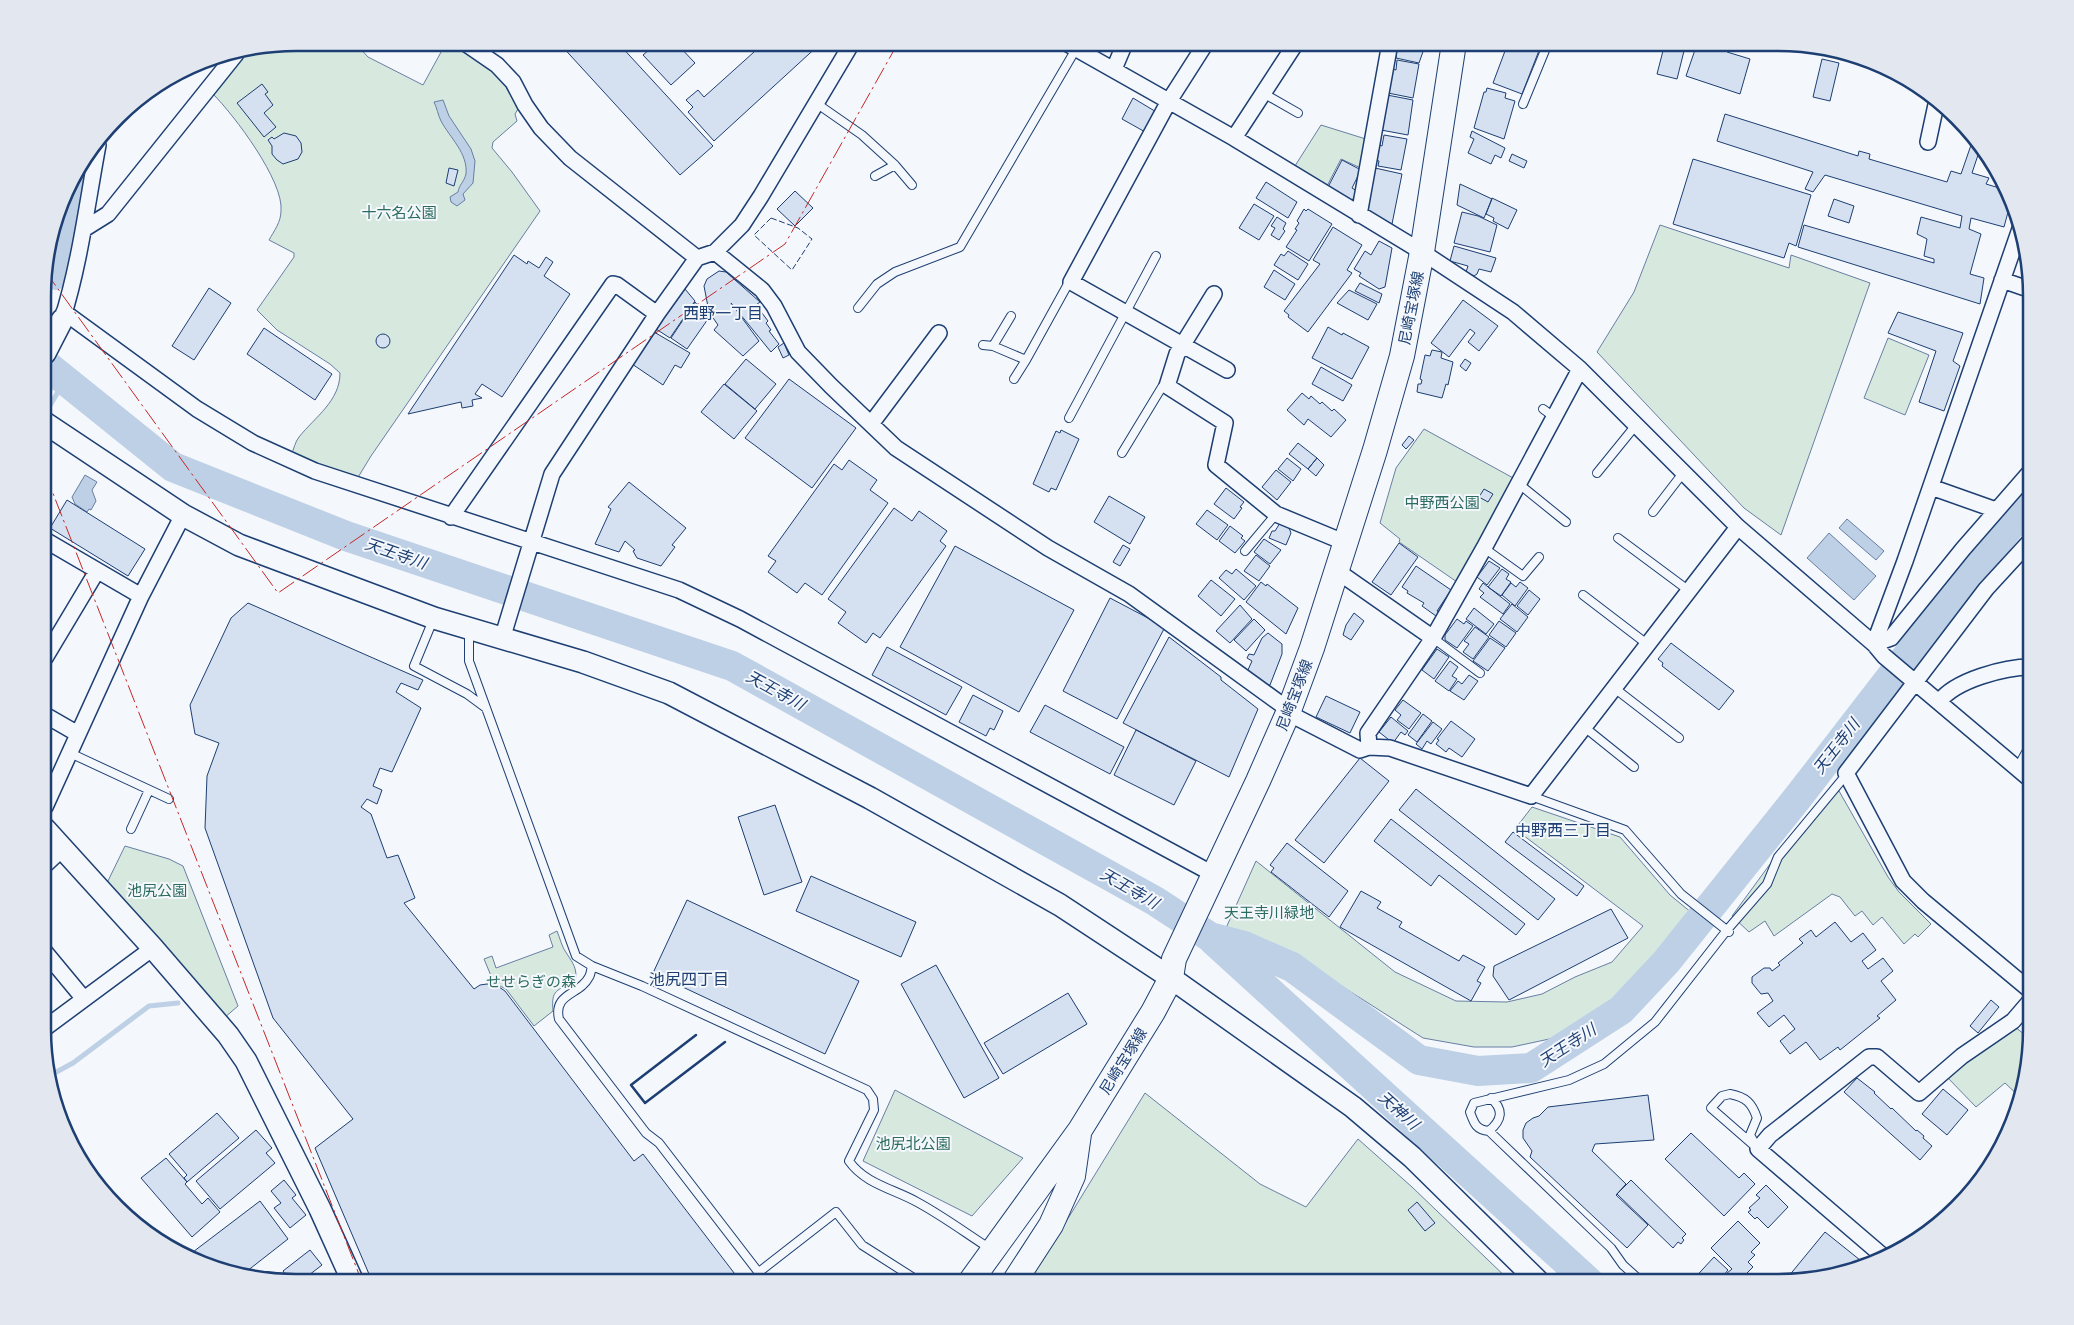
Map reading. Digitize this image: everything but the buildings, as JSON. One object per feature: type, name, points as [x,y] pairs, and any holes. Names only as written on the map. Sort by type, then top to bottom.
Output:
[{"type":"main road","name":"尼崎宝塚線","points":[[976,1274],[1080,1130],[1153,1012],[1211,879],[1289,712],[1346,543],[1402,356],[1422,252],[1453,51]]},
{"type":"main road","points":[[1019,1274],[1051,1225],[1073,1176],[1080,1130]]},
{"type":"street","points":[[477,51],[497,66],[513,82],[540,128],[570,158],[697,258]]},
{"type":"street","points":[[504,633],[552,474],[657,314],[697,258],[715,252],[746,218],[847,51]]},
{"type":"street","points":[[1080,51],[1234,138],[1422,252],[1513,312],[1580,369],[1738,527],[2023,774]]},
{"type":"street","points":[[1114,69],[1121,51]]},
{"type":"street","points":[[1201,51],[1170,102],[1071,282],[1227,370]]},
{"type":"street","points":[[1234,138],[1290,51]]},
{"type":"street","points":[[1359,215],[1388,51]]},
{"type":"street","points":[[84,229],[108,214],[231,60]]},
{"type":"street","points":[[1928,142],[1935,109]]},
{"type":"street","points":[[51,341],[63,316],[82,244],[96,154]]},
{"type":"street","points":[[1879,650],[1931,487],[2016,240]]},
{"type":"street","points":[[715,252],[762,290],[774,306],[798,352],[896,448],[1048,548],[1129,594],[1289,712],[1360,750],[1369,747],[1390,748],[1531,796],[1738,527]]},
{"type":"street","points":[[2002,280],[2022,287]]},
{"type":"street","points":[[451,517],[613,284],[657,314]]},
{"type":"street","points":[[1214,294],[1177,354],[1166,386],[1225,423],[1215,461],[1216,465],[1276,514],[1346,543]]},
{"type":"street","points":[[63,316],[197,409],[253,443],[315,471],[531,544],[679,590],[740,619],[1211,879]]},
{"type":"street","points":[[871,424],[932,349],[939,333]]},
{"type":"street","points":[[1369,747],[1368,733],[1433,638],[1518,484],[1549,413],[1580,369]]},
{"type":"street","points":[[51,426],[184,515],[239,545],[434,618],[469,629],[504,633],[669,693],[870,798],[1172,968],[1353,1107],[1412,1157],[1531,1274]]},
{"type":"street","points":[[1879,650],[2023,480]]},
{"type":"street","points":[[1931,487],[1996,510]]},
{"type":"street","points":[[51,794],[141,596],[184,515]]},
{"type":"street","points":[[51,544],[141,596]]},
{"type":"street","points":[[2023,549],[1986,589],[1913,680],[1846,772],[1903,881],[1923,901],[2023,984]]},
{"type":"street","points":[[51,648],[97,571]]},
{"type":"street","points":[[1337,571],[1433,638]]},
{"type":"street","points":[[1939,702],[1945,694],[1963,683],[1994,673],[2023,668]]},
{"type":"street","points":[[51,718],[78,734]]},
{"type":"street","points":[[51,836],[153,948],[228,1035],[246,1061],[320,1209],[349,1274]]},
{"type":"street","points":[[51,860],[62,850]]},
{"type":"street","points":[[51,1024],[153,948]]},
{"type":"street","points":[[51,959],[84,999]]},
{"type":"street","points":[[1878,1252],[1758,1149],[1770,1135],[1869,1057],[1877,1057],[1919,1093],[1962,1056],[2012,1021],[2023,1009]]},
{"type":"lane","points":[[858,308],[877,284],[895,272],[960,246],[1068,51]]},
{"type":"lane","points":[[1523,104],[1544,51]]},
{"type":"lane","points":[[1263,93],[1298,113]]},
{"type":"lane","points":[[816,102],[862,135],[912,185]]},
{"type":"lane","points":[[875,176],[895,166]]},
{"type":"lane","points":[[1069,418],[1156,256]]},
{"type":"lane","points":[[1014,379],[1068,284],[1071,282]]},
{"type":"lane","points":[[994,346],[1010,316]]},
{"type":"lane","points":[[983,345],[994,346],[1026,360]]},
{"type":"lane","points":[[1122,453],[1162,387],[1166,386]]},
{"type":"lane","points":[[1597,473],[1636,425]]},
{"type":"lane","points":[[1653,512],[1683,472]]},
{"type":"lane","points":[[1518,484],[1566,522]]},
{"type":"lane","points":[[1245,551],[1276,514]]},
{"type":"lane","points":[[1618,538],[1688,590]]},
{"type":"lane","points":[[1484,548],[1523,576],[1539,557]]},
{"type":"lane","points":[[1583,595],[1647,644]]},
{"type":"lane","points":[[434,618],[414,666],[467,694],[486,708]]},
{"type":"lane","points":[[469,629],[469,661],[576,956],[592,966],[642,986],[867,1090],[873,1099],[874,1110],[849,1161],[857,1172],[916,1202],[993,1251]]},
{"type":"lane","points":[[1433,638],[1480,673]]},
{"type":"lane","points":[[1613,687],[1678,738]]},
{"type":"lane","points":[[1583,726],[1634,767]]},
{"type":"lane","points":[[70,753],[169,799]]},
{"type":"lane","points":[[2017,769],[2023,758]]},
{"type":"lane","points":[[1633,1274],[1623,1265],[1611,1248],[1489,1131],[1481,1130],[1474,1124],[1470,1112],[1474,1103],[1569,1080],[1604,1064],[1655,1022],[1726,930],[1766,884],[1778,857],[1846,774]]},
{"type":"lane","points":[[131,829],[149,790]]},
{"type":"lane","points":[[1531,796],[1626,830],[1682,894],[1726,930]]},
{"type":"lane","points":[[592,966],[588,978],[560,1002],[556,1010],[558,1020],[646,1134],[659,1142],[759,1272],[836,1212],[862,1245],[907,1274]]},
{"type":"lane","points":[[1730,1094],[1739,1096],[1747,1099],[1753,1106],[1757,1118],[1750,1135],[1758,1149],[1711,1108],[1722,1096],[1730,1094]]},
{"type":"lane","points":[[1489,1131],[1497,1125],[1500,1114],[1498,1105],[1491,1098]]},
{"type":"lane","points":[[1011,1274],[1051,1225]]},
{"type":"green space","name":"十六名公園","points":[[362,51],[368,57],[423,85],[442,51],[469,51],[500,76],[518,109],[515,114],[517,121],[493,142],[492,148],[540,211],[357,479],[291,455],[296,441],[326,408],[336,392],[340,373],[330,364],[277,330],[257,310],[294,257],[294,253],[269,240],[281,215],[280,198],[275,183],[245,132],[213,94],[240,58],[264,53]]},
{"type":"green space","points":[[1321,125],[1369,140],[1363,169],[1341,159],[1326,188],[1293,169]]},
{"type":"green space","points":[[1660,225],[1789,268],[1791,255],[1870,283],[1781,535],[1744,508],[1597,352],[1634,292]]},
{"type":"green space","points":[[1888,338],[1929,355],[1905,415],[1864,398]]},
{"type":"green space","name":"中野西公園","points":[[1424,429],[1515,479],[1460,584],[1399,542],[1400,539],[1380,523],[1396,468]]},
{"type":"green space","points":[[1839,791],[1888,877],[1899,892],[1931,924],[1918,937],[1915,934],[1904,944],[1882,917],[1873,925],[1862,911],[1855,916],[1840,897],[1832,894],[1774,936],[1765,921],[1749,932],[1732,916],[1798,826]]},
{"type":"green space","name":"天王寺川緑地","points":[[1532,807],[1620,837],[1670,895],[1692,913],[1639,981],[1598,1019],[1554,1038],[1512,1047],[1474,1047],[1423,1038],[1310,966],[1226,928],[1256,861],[1395,972],[1456,1001],[1507,1002],[1542,994],[1575,977],[1612,962],[1643,926],[1515,829]]},
{"type":"green space","name":"池尻公園","points":[[125,846],[169,859],[183,866],[238,1006],[224,1018],[105,887]]},
{"type":"green space","name":"せせらぎの森","points":[[557,931],[574,967],[576,973],[575,981],[554,994],[553,1011],[534,1026],[506,989],[494,983],[484,959],[492,956],[496,968],[553,947],[549,935]]},
{"type":"green space","points":[[2014,1026],[2023,1033],[2021,1061],[2014,1092],[2005,1083],[1976,1107],[1947,1077],[1984,1045]]},
{"type":"green space","name":"池尻北公園","points":[[895,1090],[1023,1158],[972,1216],[863,1161]]},
{"type":"green space","points":[[1145,1093],[1260,1184],[1306,1207],[1358,1139],[1412,1187],[1503,1274],[1034,1274]]},
{"type":"water","points":[[443,100],[449,116],[471,149],[475,161],[473,183],[463,194],[465,200],[457,206],[451,202],[450,197],[458,192],[466,174],[466,166],[458,146],[441,121],[434,102]]},
{"type":"water","points":[[85,475],[97,482],[92,490],[96,501],[91,510],[89,509],[87,512],[75,504],[72,497]]},
{"type":"water","points":[[1847,519],[1884,551],[1876,560],[1839,528]]},
{"type":"water","points":[[1829,533],[1876,576],[1854,600],[1807,558]]},
{"type":"waterway","points":[[56,281],[74,193]]},
{"type":"waterway","name":"天王寺川","points":[[51,369],[173,467],[346,536],[732,666],[1155,901],[1210,937],[1244,946],[1292,967],[1419,1060],[1478,1071],[1531,1068],[1621,1010],[1666,962],[1799,796],[1952,598],[2023,510]]},
{"type":"waterway","points":[[51,404],[65,380]]},
{"type":"waterway","name":"天神川","points":[[1214,941],[1580,1274]]},
{"type":"waterway","points":[[55,1073],[73,1063],[149,1006],[178,1003]]},
{"type":"fence","points":[[771,218],[798,228],[812,239],[792,270],[754,235],[771,218]]},
{"type":"wall","points":[[696,1035],[631,1085],[645,1103],[725,1042]]},
{"type":"power","points":[[52,281],[278,593],[785,244],[894,51]]},
{"type":"power","points":[[51,488],[359,1274]]},
{"type":"district","name":"西野一丁目","points":[[723,313]]},
{"type":"district","name":"中野西三丁目","points":[[1563,830]]},
{"type":"district","name":"池尻四丁目","points":[[689,979]]}]
